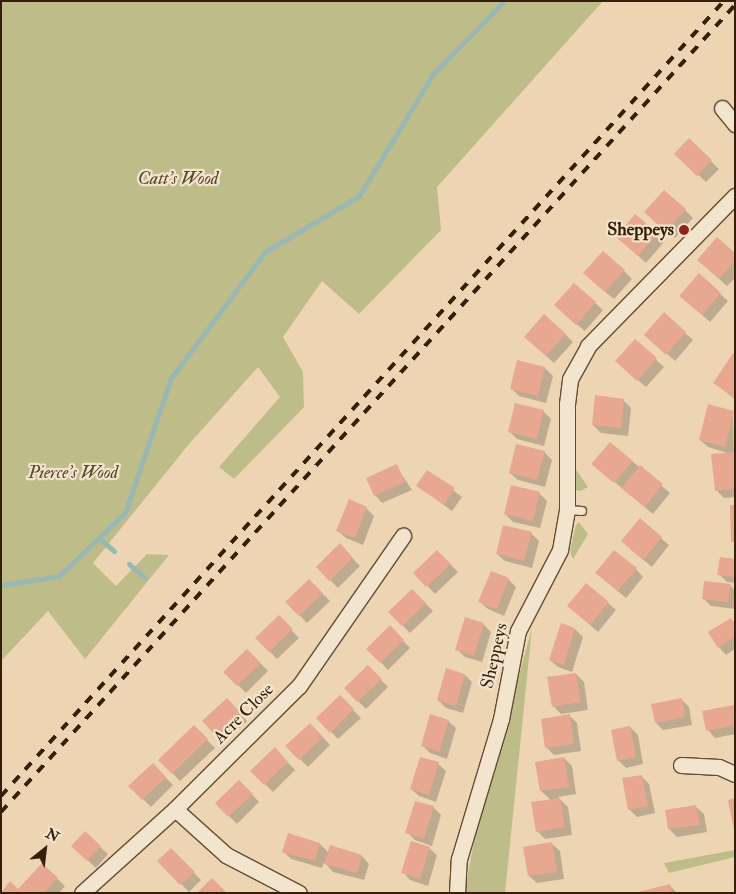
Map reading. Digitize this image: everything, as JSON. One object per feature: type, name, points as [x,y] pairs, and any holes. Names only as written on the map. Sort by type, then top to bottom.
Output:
[{"type":"street","points":[[722,108],[735,124]]},
{"type":"street","name":"Sheppeys","points":[[458,893],[459,859],[501,719],[518,631],[560,550],[574,511],[567,404],[570,379],[588,346],[735,196]]},
{"type":"street","name":"Acre Close","points":[[82,893],[175,809],[298,686],[403,536]]},
{"type":"street","points":[[681,765],[719,768],[735,774]]},
{"type":"street","points":[[175,809],[226,855],[299,893]]},
{"type":"green space","name":"Catt's Wood","points":[[1,1],[603,1],[437,187],[441,230],[359,314],[322,281],[283,337],[303,372],[304,407],[234,479],[219,467],[280,397],[258,367],[189,444],[93,563],[116,586],[147,554],[169,555],[85,659],[48,611],[1,661]]},
{"type":"green space","points":[[575,468],[588,487],[580,491],[576,490]]},
{"type":"green space","points":[[579,522],[588,534],[573,559],[570,551],[576,525]]},
{"type":"green space","points":[[532,628],[505,893],[464,893],[476,832]]},
{"type":"green space","points":[[735,850],[735,857],[669,873],[664,863]]},
{"type":"building","points":[[689,138],[712,160],[697,176],[674,154]]},
{"type":"building","points":[[664,190],[686,209],[666,232],[644,212]]},
{"type":"building","points":[[635,214],[658,233],[638,256],[616,237]]},
{"type":"building","points":[[717,237],[735,253],[735,261],[719,279],[697,260]]},
{"type":"building","points":[[603,251],[625,270],[605,292],[583,273]]},
{"type":"building","points":[[699,273],[721,293],[702,315],[679,296]]},
{"type":"building","points":[[574,283],[596,302],[576,325],[554,305]]},
{"type":"building","points":[[664,312],[686,332],[666,355],[644,335]]},
{"type":"building","points":[[544,314],[566,334],[546,356],[524,337]]},
{"type":"building","points":[[635,339],[657,358],[637,381],[615,361]]},
{"type":"building","points":[[733,353],[735,354],[735,398],[713,383]]},
{"type":"building","points":[[517,360],[545,367],[538,396],[510,389]]},
{"type":"building","points":[[595,395],[624,399],[621,428],[592,425]]},
{"type":"building","points":[[515,403],[544,410],[537,439],[508,432]]},
{"type":"building","points":[[708,404],[734,411],[725,447],[699,440]]},
{"type":"building","points":[[610,442],[633,461],[614,483],[591,464]]},
{"type":"building","points":[[516,444],[545,451],[537,480],[509,473]]},
{"type":"building","points":[[735,452],[735,489],[715,491],[711,454]]},
{"type":"building","points":[[397,464],[405,482],[374,496],[366,478]]},
{"type":"building","points":[[640,465],[663,484],[645,507],[621,488]]},
{"type":"building","points":[[427,470],[455,488],[444,505],[416,486]]},
{"type":"building","points":[[511,485],[540,492],[533,521],[504,514]]},
{"type":"building","points":[[349,499],[367,507],[355,538],[336,531]]},
{"type":"building","points":[[730,505],[735,505],[735,542],[731,542]]},
{"type":"building","points":[[640,518],[662,537],[643,560],[621,541]]},
{"type":"building","points":[[503,525],[532,532],[524,561],[496,554]]},
{"type":"building","points":[[340,543],[353,558],[329,581],[316,567]]},
{"type":"building","points":[[437,550],[451,564],[426,587],[413,573]]},
{"type":"building","points":[[614,550],[637,568],[618,591],[595,573]]},
{"type":"building","points":[[720,557],[735,559],[735,577],[717,575]]},
{"type":"building","points":[[491,571],[509,578],[497,609],[478,602]]},
{"type":"building","points":[[309,579],[323,593],[299,616],[285,602]]},
{"type":"building","points":[[704,581],[731,584],[728,602],[702,599]]},
{"type":"building","points":[[586,583],[609,602],[590,625],[567,606]]},
{"type":"building","points":[[412,589],[426,603],[402,626],[388,612]]},
{"type":"building","points":[[279,615],[293,629],[269,652],[255,638]]},
{"type":"building","points":[[465,617],[484,623],[474,656],[455,650]]},
{"type":"building","points":[[731,618],[735,623],[735,637],[718,648],[708,632]]},
{"type":"building","points":[[561,623],[575,628],[564,665],[549,660]]},
{"type":"building","points":[[390,625],[404,640],[380,663],[366,649]]},
{"type":"building","points":[[247,649],[261,663],[237,686],[223,672]]},
{"type":"building","points":[[368,665],[382,679],[357,702],[344,688]]},
{"type":"building","points":[[446,668],[465,674],[456,706],[437,700]]},
{"type":"building","points":[[576,673],[581,702],[552,707],[547,677]]},
{"type":"building","points":[[340,695],[354,709],[330,733],[316,718]]},
{"type":"building","points":[[227,698],[240,712],[216,736],[202,721]]},
{"type":"building","points":[[682,698],[685,717],[655,723],[651,704]]},
{"type":"building","points":[[734,705],[735,725],[706,731],[702,711]]},
{"type":"building","points":[[430,714],[449,720],[439,752],[421,746]]},
{"type":"building","points":[[570,714],[574,744],[545,748],[541,719]]},
{"type":"building","points":[[310,723],[323,737],[299,760],[285,746]]},
{"type":"building","points":[[194,725],[208,739],[172,774],[158,760]]},
{"type":"building","points":[[630,726],[636,757],[617,761],[611,730]]},
{"type":"building","points":[[275,747],[288,762],[264,785],[250,771]]},
{"type":"building","points":[[420,757],[439,762],[429,795],[410,789]]},
{"type":"building","points":[[564,757],[569,787],[540,791],[535,762]]},
{"type":"building","points":[[153,763],[166,777],[142,800],[128,786]]},
{"type":"building","points":[[642,775],[648,806],[628,810],[622,778]]},
{"type":"building","points":[[239,780],[253,794],[228,817],[215,803]]},
{"type":"building","points":[[560,798],[565,827],[536,832],[531,802]]},
{"type":"building","points":[[735,798],[735,830],[734,830],[728,800]]},
{"type":"building","points":[[415,801],[434,806],[424,839],[405,833]]},
{"type":"building","points":[[696,805],[700,825],[668,829],[665,810]]},
{"type":"building","points":[[85,831],[101,846],[87,861],[71,846]]},
{"type":"building","points":[[288,833],[320,843],[315,861],[282,852]]},
{"type":"building","points":[[411,841],[430,847],[420,879],[401,873]]},
{"type":"building","points":[[552,842],[557,872],[528,876],[523,847]]},
{"type":"building","points":[[330,845],[362,855],[357,873],[324,864]]},
{"type":"building","points":[[171,848],[195,872],[180,885],[157,861]]},
{"type":"building","points":[[42,863],[58,878],[44,893],[1,893],[10,881],[18,889]]},
{"type":"building","points":[[212,878],[227,893],[198,892]]},
{"type":"building","points":[[670,884],[672,893],[638,893],[638,892]]},
{"type":"waterway","points":[[1,585],[59,576],[125,513],[171,378],[265,252],[359,196],[433,74],[504,1]]},
{"type":"waterway","points":[[99,538],[114,551]]},
{"type":"waterway","points":[[129,564],[145,578]]},
{"type":"railway","points":[[1,796],[724,1]]},
{"type":"railway","points":[[1,812],[735,5]]},
{"type":"place","name":"Sheppeys","points":[[684,230]]},
{"type":"park label","name":"Pierce's Wood","points":[[73,473]]}]
